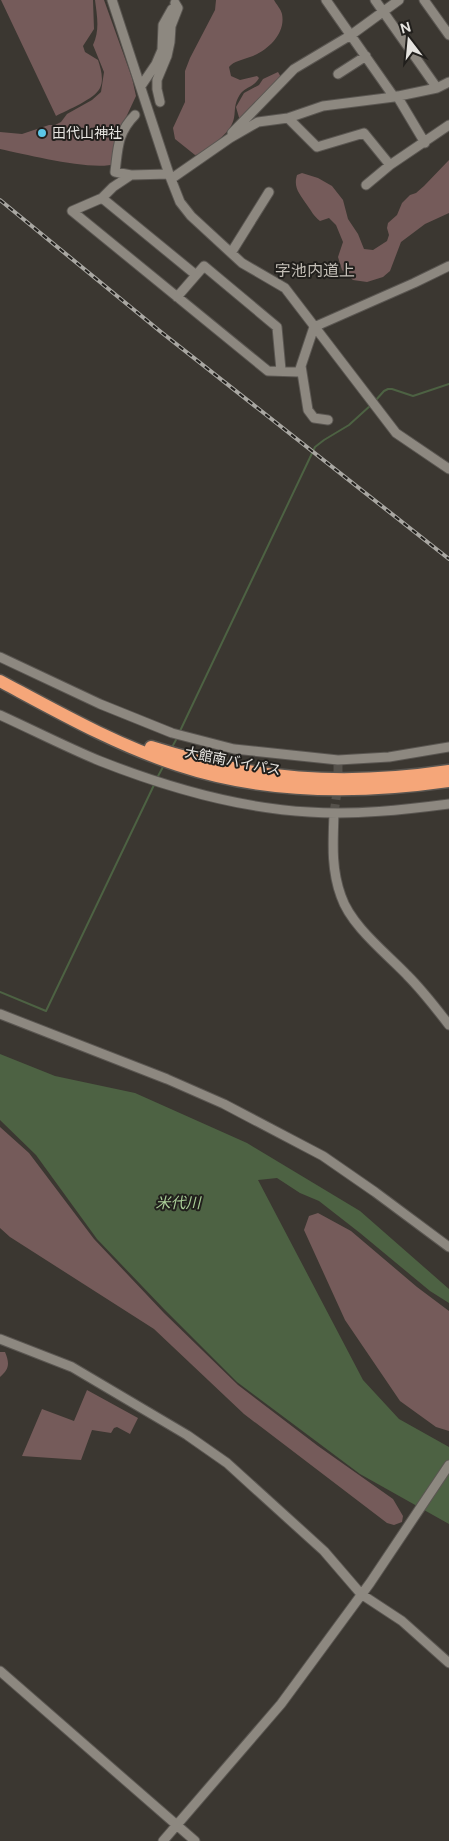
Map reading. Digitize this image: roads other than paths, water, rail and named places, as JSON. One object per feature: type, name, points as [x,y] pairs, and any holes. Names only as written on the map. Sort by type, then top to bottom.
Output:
[{"type":"highway","name":"大館南バイパス","points":[[0,681],[89,728],[180,761],[205,773],[262,784],[325,789],[388,788],[449,781]]},
{"type":"highway","name":"大館南バイパス","points":[[180,761],[325,780],[386,779],[449,771]]},
{"type":"street","points":[[112,0],[142,86],[170,176],[180,202],[190,216],[242,262],[285,288],[396,433],[449,469]]},
{"type":"street","points":[[326,0],[395,96],[425,143]]},
{"type":"street","points":[[375,0],[437,88]]},
{"type":"street","points":[[221,144],[294,70],[351,35],[398,0]]},
{"type":"street","points":[[424,0],[449,35]]},
{"type":"street","points":[[142,86],[156,64],[162,50],[163,25],[176,2]]},
{"type":"street","points":[[160,102],[157,80],[170,42],[171,26],[178,8],[176,2]]},
{"type":"street","points":[[338,74],[366,56]]},
{"type":"street","points":[[135,115],[123,129],[116,155],[115,172],[131,175],[170,176],[258,122],[288,118],[322,106],[437,88],[449,82]]},
{"type":"street","points":[[288,118],[317,147],[364,133],[390,165]]},
{"type":"street","points":[[366,185],[390,165],[449,125]]},
{"type":"street","points":[[131,175],[113,187],[102,198],[72,211],[268,371],[299,372],[314,327],[449,266]]},
{"type":"street","points":[[231,253],[269,192]]},
{"type":"street","points":[[102,198],[196,274]]},
{"type":"street","points":[[177,297],[204,266],[277,327],[281,370]]},
{"type":"street","points":[[301,366],[308,410],[314,418],[328,420]]},
{"type":"street","points":[[0,657],[100,704],[177,735],[234,750],[338,760],[389,757],[449,747]]},
{"type":"street","points":[[0,715],[99,760],[156,781],[249,805],[334,813],[415,809],[449,804]]},
{"type":"street","points":[[334,813],[333,863],[341,898],[369,937],[409,977],[449,1025]]},
{"type":"street","points":[[0,1014],[167,1079],[224,1104],[323,1156],[449,1247]]},
{"type":"street","points":[[0,1339],[72,1367],[147,1410],[227,1463],[324,1550],[361,1594],[402,1621],[449,1663]]},
{"type":"street","points":[[163,1841],[281,1704],[370,1583],[449,1466]]},
{"type":"street","points":[[0,1671],[195,1841]]},
{"type":"water","name":"米代川","points":[[0,1054],[55,1076],[135,1093],[247,1143],[360,1211],[449,1289],[449,1303],[430,1291],[319,1201],[300,1193],[277,1178],[258,1180],[363,1380],[399,1419],[449,1447],[449,1524],[360,1474],[237,1382],[97,1239],[36,1155],[0,1120]]},
{"type":"waterway","points":[[375,401],[388,389],[413,396],[449,384]]},
{"type":"waterway","points":[[180,731],[315,447],[349,425],[371,405]]},
{"type":"waterway","points":[[171,749],[177,738]]},
{"type":"waterway","points":[[157,778],[164,765]]},
{"type":"waterway","points":[[0,992],[46,1011],[154,785]]},
{"type":"tunnel","points":[[334,813],[338,785],[338,760]]},
{"type":"railway","points":[[0,200],[161,332],[449,559]]},
{"type":"place","name":"田代山神社","points":[[42,133]]},
{"type":"district","name":"字池内道上","points":[[315,270]]}]
